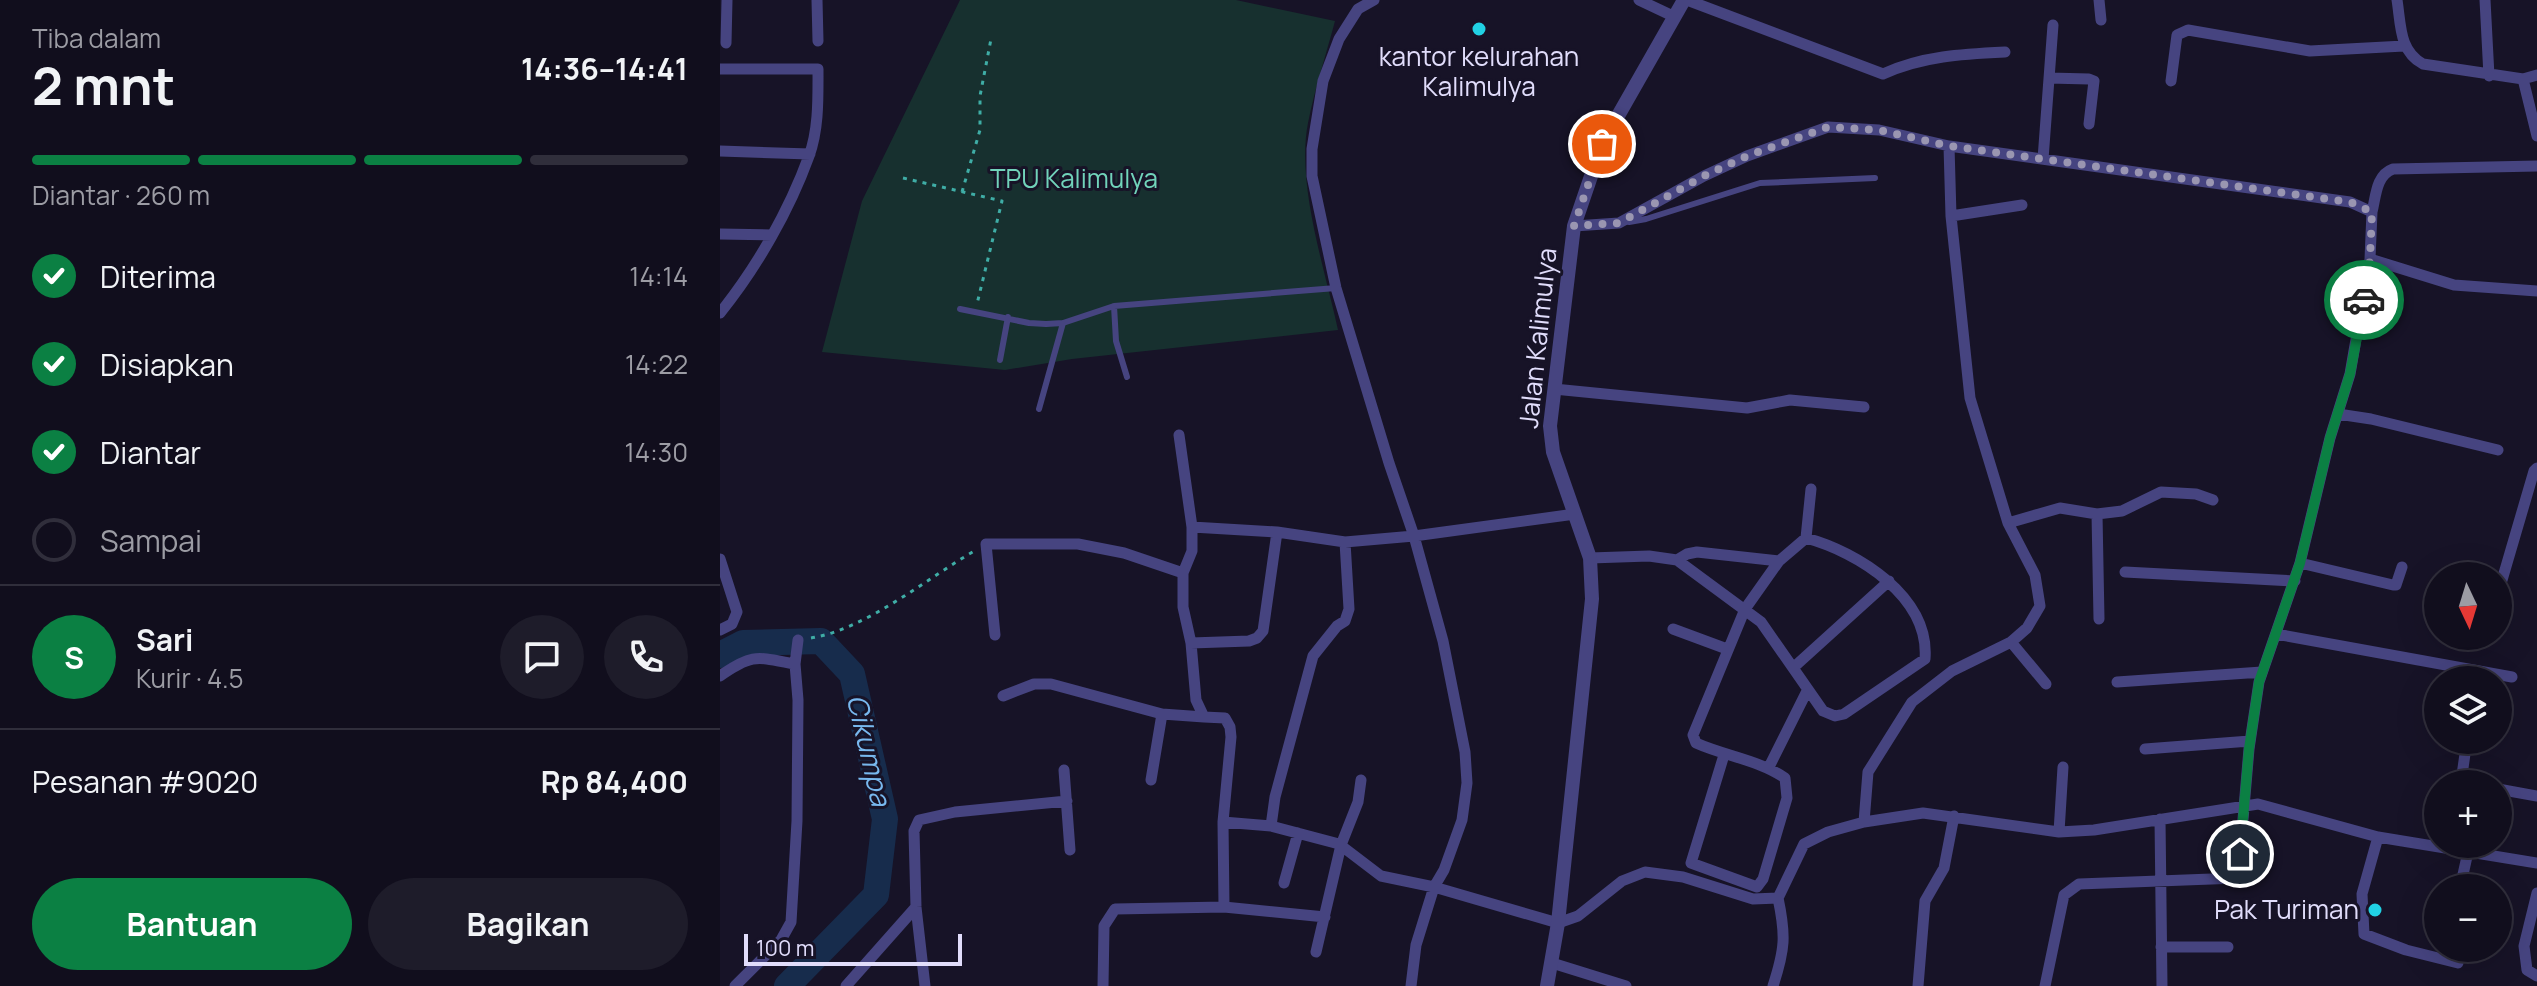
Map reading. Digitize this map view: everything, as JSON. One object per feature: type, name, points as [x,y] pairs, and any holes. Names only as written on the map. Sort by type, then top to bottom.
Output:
[{"type":"street","points":[[726,43],[727,0]]},
{"type":"street","points":[[817,0],[818,41]]},
{"type":"street","points":[[1374,0],[1359,5],[1339,39],[1323,81],[1312,149],[1312,176],[1336,288],[1414,536],[1443,641],[1465,752],[1467,783],[1462,820],[1444,870],[1434,887],[1416,945],[1411,986]]},
{"type":"street","points":[[1639,0],[1675,17]]},
{"type":"street","points":[[1686,0],[1883,74],[1928,59],[2005,52]]},
{"type":"street","name":"Jalan Kalimulya","points":[[1547,986],[1558,923],[1592,599],[1590,558],[1553,452],[1550,426],[1574,226],[1602,144],[1686,0]]},
{"type":"street","points":[[2099,0],[2101,20]]},
{"type":"street","points":[[2397,0],[2404,46],[2412,58],[2423,64],[2489,76],[2523,79],[2537,75]]},
{"type":"street","points":[[2485,0],[2489,76]]},
{"type":"street","points":[[2043,159],[2053,25]]},
{"type":"street","points":[[2171,81],[2177,35],[2184,31],[2310,51],[2404,46]]},
{"type":"street","points":[[720,69],[818,69],[818,107],[810,154],[772,235],[737,292],[720,313]]},
{"type":"street","points":[[2049,78],[2094,81],[2089,124]]},
{"type":"street","points":[[2523,79],[2537,136]]},
{"type":"street","points":[[1574,226],[1619,223],[1718,169],[1828,127],[1879,130],[1949,146],[2350,202],[2372,212]]},
{"type":"street","points":[[1864,822],[1868,772],[1912,702],[1952,671],[2011,642],[2027,628],[2040,606],[2035,575],[2008,523],[1970,398],[1951,216],[1949,146]]},
{"type":"street","points":[[720,151],[810,154]]},
{"type":"street","points":[[2045,986],[2064,895],[2079,884],[2093,881],[2238,878],[2250,741],[2262,672],[2295,581],[2356,349],[2370,259],[2372,212],[2380,179],[2393,169],[2537,166]]},
{"type":"street","points":[[1951,216],[2022,205]]},
{"type":"street","points":[[720,234],[772,235]]},
{"type":"street","points":[[2370,259],[2454,285],[2537,291]]},
{"type":"street","points":[[1554,389],[1747,408],[1790,400],[1864,407]]},
{"type":"street","points":[[2338,414],[2498,450]]},
{"type":"street","points":[[1179,435],[1192,527],[1192,551],[1183,573],[1183,607],[1191,643],[1196,700],[1204,717]]},
{"type":"street","points":[[2507,562],[2537,468]]},
{"type":"street","points":[[1724,755],[1691,863],[1757,887],[1763,879],[1787,798],[1785,778],[1769,767],[1724,755],[1696,743],[1693,735],[1745,609],[1779,561],[1806,538],[1811,489]]},
{"type":"street","points":[[2008,523],[2060,508],[2097,514],[2122,511],[2161,492],[2196,494],[2213,500]]},
{"type":"street","points":[[1192,527],[1277,532],[1345,542],[1575,514]]},
{"type":"street","points":[[2097,514],[2099,619]]},
{"type":"street","points":[[1191,643],[1249,641],[1263,631],[1277,532]]},
{"type":"street","points":[[1590,558],[1649,556],[1677,560],[1761,622],[1794,667],[1807,691],[1823,711],[1835,716],[1844,714],[1925,659],[1926,641],[1901,592],[1889,581],[1831,545],[1806,538]]},
{"type":"street","points":[[1271,826],[1275,797],[1313,656],[1337,626],[1345,621],[1349,609],[1345,542]]},
{"type":"street","points":[[995,635],[986,544],[1078,544],[1124,553],[1183,573]]},
{"type":"street","points":[[1677,560],[1697,552],[1779,561]]},
{"type":"street","points":[[720,559],[737,612],[732,624],[720,630]]},
{"type":"street","points":[[2300,563],[2393,585],[2396,585],[2402,567]]},
{"type":"street","points":[[2125,572],[2295,581]]},
{"type":"street","points":[[1794,667],[1889,581]]},
{"type":"street","points":[[1673,629],[1727,649]]},
{"type":"street","points":[[2276,634],[2452,666]]},
{"type":"street","points":[[735,986],[781,940],[791,922],[797,821],[798,640]]},
{"type":"street","points":[[2011,642],[2046,684]]},
{"type":"street","points":[[720,676],[741,662],[757,657],[797,658]]},
{"type":"street","points":[[2117,682],[2262,672]]},
{"type":"street","points":[[1003,696],[1034,684],[1051,684],[1162,714],[1225,718],[1230,727],[1223,822],[1224,907]]},
{"type":"street","points":[[1769,767],[1807,691]]},
{"type":"street","points":[[1151,780],[1162,714]]},
{"type":"street","points":[[2145,749],[2250,741]]},
{"type":"street","points":[[2059,832],[2063,767]]},
{"type":"street","points":[[1064,770],[1070,850]]},
{"type":"street","points":[[1316,952],[1341,845],[1358,802],[1361,780]]},
{"type":"street","points":[[2512,792],[2537,796]]},
{"type":"street","points":[[925,986],[916,907],[914,831],[919,820],[955,812],[1067,801]]},
{"type":"street","points":[[1773,986],[1785,937],[1778,898],[1804,844],[1828,832],[1864,822],[1923,813],[2059,832],[2258,804],[2378,837],[2424,845]]},
{"type":"street","points":[[1918,986],[1925,901],[1944,868],[1954,816]]},
{"type":"street","points":[[2160,819],[2162,986]]},
{"type":"street","points":[[1223,822],[1271,826],[1341,845],[1381,876],[1434,887],[1558,923],[1578,916],[1622,881],[1645,872],[1683,877],[1753,899],[1778,898]]},
{"type":"street","points":[[1284,883],[1298,833]]},
{"type":"street","points":[[2378,837],[2362,894],[2364,934],[2406,950],[2458,963]]},
{"type":"street","points":[[2506,858],[2537,863]]},
{"type":"street","points":[[2537,893],[2524,946],[2527,970],[2537,976]]},
{"type":"street","points":[[846,986],[916,907]]},
{"type":"street","points":[[1103,986],[1104,926],[1115,909],[1224,907],[1325,917]]},
{"type":"street","points":[[2161,947],[2228,947]]},
{"type":"street","points":[[1552,963],[1626,986]]},
{"type":"lane","points":[[1619,223],[1646,219],[1760,183],[1875,178]]},
{"type":"lane","points":[[960,309],[1029,323],[1063,323],[1114,306],[1336,288]]},
{"type":"lane","points":[[1114,306],[1116,341],[1127,377]]},
{"type":"lane","points":[[1000,360],[1008,317]]},
{"type":"lane","points":[[1039,409],[1063,323]]},
{"type":"path","points":[[962,192],[980,130],[980,96],[991,39]]},
{"type":"path","points":[[903,178],[1002,201],[975,311]]},
{"type":"path","points":[[798,640],[825,636],[852,624],[986,544]]},
{"type":"green space","name":"TPU Kalimulya","points":[[960,0],[1236,0],[1335,21],[1311,110],[1305,147],[1309,199],[1338,330],[1072,359],[1005,370],[822,352],[862,201]]},
{"type":"waterway","name":"Cikumpa","points":[[720,655],[743,643],[821,641],[852,674],[885,819],[876,895],[787,986]]},
{"type":"way so far","points":[[1602,144],[1574,226],[1619,223],[1747,156],[1828,127],[1879,130],[1949,146],[2350,202],[2372,212],[2364,300]]},
{"type":"place","name":"kantor kelurahan Kalimulya","points":[[1479,29]]},
{"type":"place","name":"Pak Turiman","points":[[2375,910]]},
{"type":"route","points":[[2240,854],[2249,749],[2259,682],[2300,563],[2330,438],[2350,374],[2364,300]]}]
